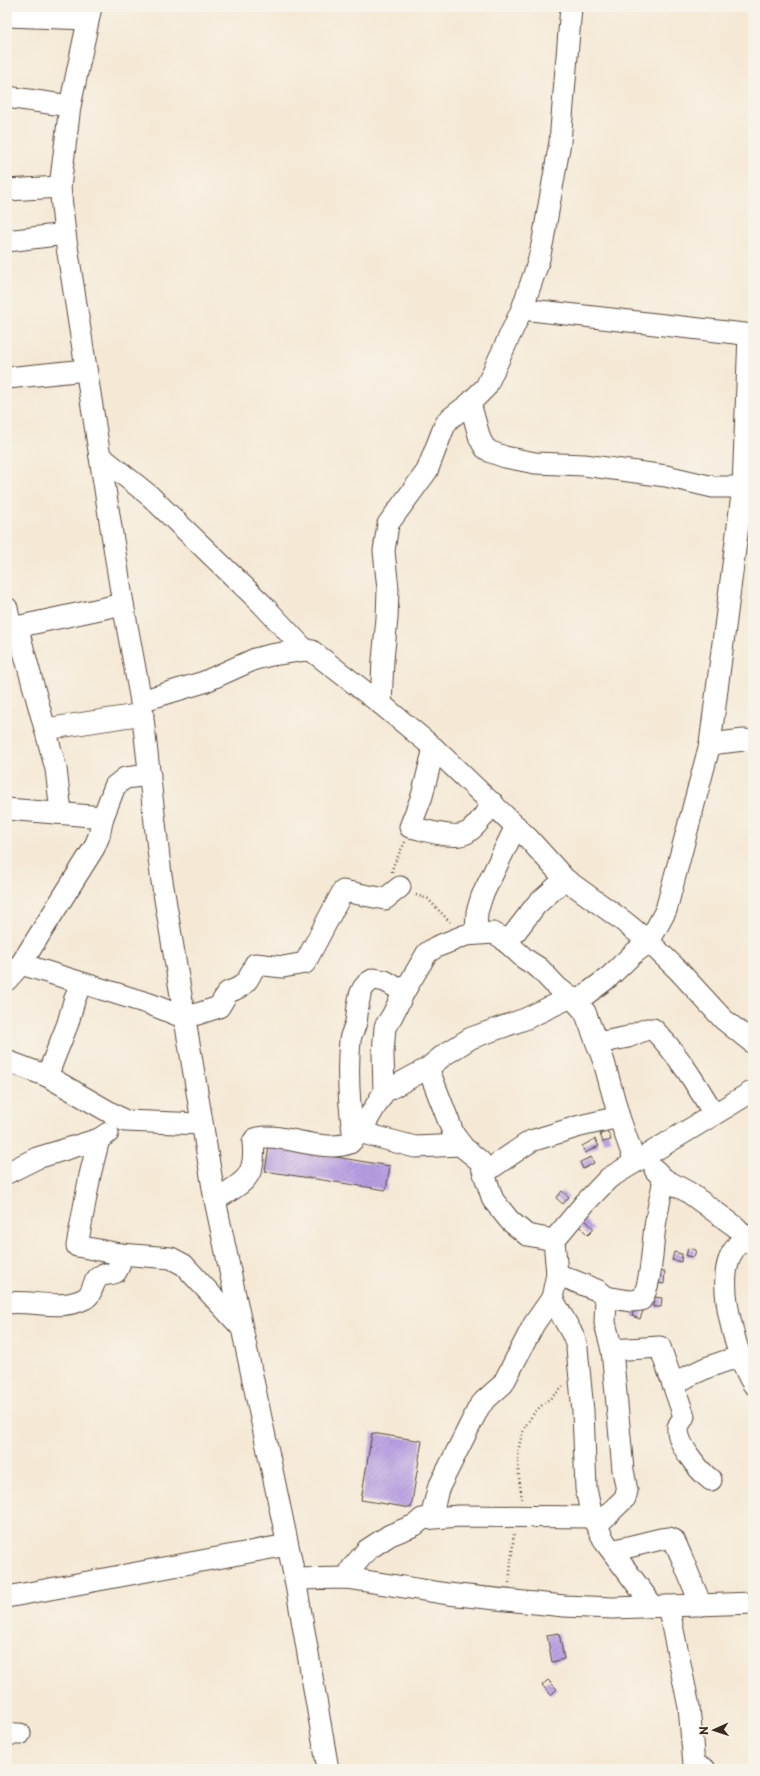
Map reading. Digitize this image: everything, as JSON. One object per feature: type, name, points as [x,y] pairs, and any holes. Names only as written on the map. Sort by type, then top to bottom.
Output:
[{"type":"street","points":[[380,704],[388,589],[384,551],[388,524],[427,471],[448,420],[470,403],[486,387],[522,310],[538,263],[560,142],[571,7]]},
{"type":"street","points":[[7,16],[90,13],[70,106],[60,186],[65,234],[123,604],[142,708],[161,875],[215,1200],[294,1579],[328,1769]]},
{"type":"street","points":[[7,97],[70,106]]},
{"type":"street","points":[[7,190],[60,186]]},
{"type":"street","points":[[7,241],[65,234]]},
{"type":"street","points":[[215,1200],[243,1182],[252,1171],[253,1142],[257,1138],[275,1138],[331,1146],[346,1144],[356,1135],[384,1092],[428,1068],[444,1055],[471,1038],[525,1019],[574,999],[609,976],[633,954],[649,942],[666,910],[710,744],[748,487],[751,335],[522,310]]},
{"type":"street","points":[[7,378],[86,370]]},
{"type":"street","points":[[470,403],[480,439],[485,448],[505,457],[535,463],[584,465],[666,476],[713,487],[748,487]]},
{"type":"street","points":[[100,456],[150,496],[262,604],[305,650]]},
{"type":"street","points":[[12,628],[123,604]]},
{"type":"street","points":[[7,608],[12,628],[46,729],[56,769],[61,812]]},
{"type":"street","points":[[46,729],[142,708],[255,659],[305,650],[312,651],[434,748],[516,826],[565,879],[622,920],[649,942],[678,970],[723,1019],[753,1043]]},
{"type":"street","points":[[710,744],[753,740]]},
{"type":"street","points":[[434,748],[422,796],[410,827],[451,835],[461,835],[474,827],[493,804]]},
{"type":"street","points":[[7,980],[21,964],[94,848],[99,836],[103,817],[115,786],[125,778],[150,775]]},
{"type":"street","points":[[7,809],[61,812],[103,817]]},
{"type":"street","points":[[476,933],[477,912],[482,896],[516,826]]},
{"type":"street","points":[[506,943],[536,905],[565,879]]},
{"type":"street","points":[[21,964],[150,1004],[185,1018],[219,1007],[228,992],[238,989],[250,978],[255,964],[283,967],[305,963],[343,891],[386,899],[400,887]]},
{"type":"street","points":[[384,1092],[384,1030],[425,956],[432,949],[466,935],[476,933],[493,933],[498,935],[525,959],[539,968],[556,987],[574,999],[585,1012],[598,1043],[610,1080],[619,1117],[638,1160],[664,1179],[703,1202],[736,1227],[749,1240],[731,1253],[725,1278],[729,1311],[741,1357],[753,1384]]},
{"type":"street","points":[[356,1135],[351,1119],[349,1079],[350,1039],[356,1022],[359,997],[367,983],[374,979],[385,981],[404,992]]},
{"type":"street","points":[[47,1076],[68,1023],[81,983]]},
{"type":"street","points":[[598,1043],[628,1037],[647,1029],[652,1029],[673,1051],[694,1080],[714,1114]]},
{"type":"street","points":[[7,1061],[47,1076],[125,1121],[202,1124]]},
{"type":"street","points":[[428,1068],[451,1129],[461,1145],[476,1157],[484,1173],[493,1200],[520,1230],[527,1235],[554,1240]]},
{"type":"street","points":[[430,1518],[438,1489],[479,1407],[504,1384],[534,1324],[552,1298],[557,1274],[554,1240],[585,1203],[609,1178],[753,1090]]},
{"type":"street","points":[[484,1173],[531,1141],[580,1126],[619,1117]]},
{"type":"street","points":[[7,1173],[37,1158],[100,1139],[125,1121]]},
{"type":"street","points":[[356,1135],[415,1147],[461,1145]]},
{"type":"street","points":[[100,1139],[90,1175],[77,1246],[120,1254],[171,1258],[184,1265],[241,1327]]},
{"type":"street","points":[[557,1274],[599,1291],[606,1297],[630,1301],[642,1300],[648,1282],[655,1227],[664,1179]]},
{"type":"street","points":[[7,1303],[65,1304],[83,1300],[90,1294],[96,1280],[100,1276],[116,1273],[119,1266],[120,1254]]},
{"type":"street","points":[[347,1578],[352,1568],[367,1550],[390,1535],[415,1525],[422,1519],[519,1516],[594,1521],[625,1498],[627,1493],[623,1470],[612,1350],[605,1323],[606,1297]]},
{"type":"street","points":[[552,1298],[576,1342],[580,1374],[586,1489],[594,1521],[612,1551],[660,1606],[689,1707],[694,1765],[706,1769]]},
{"type":"street","points":[[612,1350],[660,1347],[684,1416],[678,1426],[679,1435],[693,1463],[711,1480]]},
{"type":"street","points":[[673,1385],[705,1368],[741,1357]]},
{"type":"street","points":[[612,1551],[661,1539],[669,1538],[674,1540],[701,1605]]},
{"type":"street","points":[[7,1597],[287,1545]]},
{"type":"street","points":[[294,1579],[347,1578],[506,1602],[564,1606],[613,1608],[753,1603]]},
{"type":"path","points":[[506,1602],[519,1516],[517,1458],[526,1426],[530,1418],[563,1387],[580,1374]]},
{"type":"building","points":[[608,1132],[611,1140],[603,1142],[600,1134]]},
{"type":"building","points":[[595,1139],[599,1146],[585,1153],[582,1146]]},
{"type":"building","points":[[269,1146],[390,1166],[386,1190],[265,1171]]},
{"type":"building","points":[[591,1157],[594,1163],[583,1169],[580,1162]]},
{"type":"building","points":[[562,1191],[569,1197],[563,1204],[556,1198]]},
{"type":"building","points":[[585,1220],[594,1229],[588,1235],[579,1226]]},
{"type":"building","points":[[688,1248],[696,1250],[694,1257],[686,1256]]},
{"type":"building","points":[[674,1252],[682,1254],[681,1262],[672,1260]]},
{"type":"building","points":[[658,1271],[665,1272],[664,1284],[657,1283]]},
{"type":"building","points":[[654,1297],[662,1298],[661,1307],[653,1307]]},
{"type":"building","points":[[635,1308],[643,1311],[640,1319],[632,1316]]},
{"type":"building","points":[[372,1433],[422,1441],[411,1508],[361,1500]]},
{"type":"building","points":[[559,1633],[564,1659],[552,1662],[547,1635]]},
{"type":"building","points":[[548,1680],[557,1689],[551,1695],[542,1685]]}]
